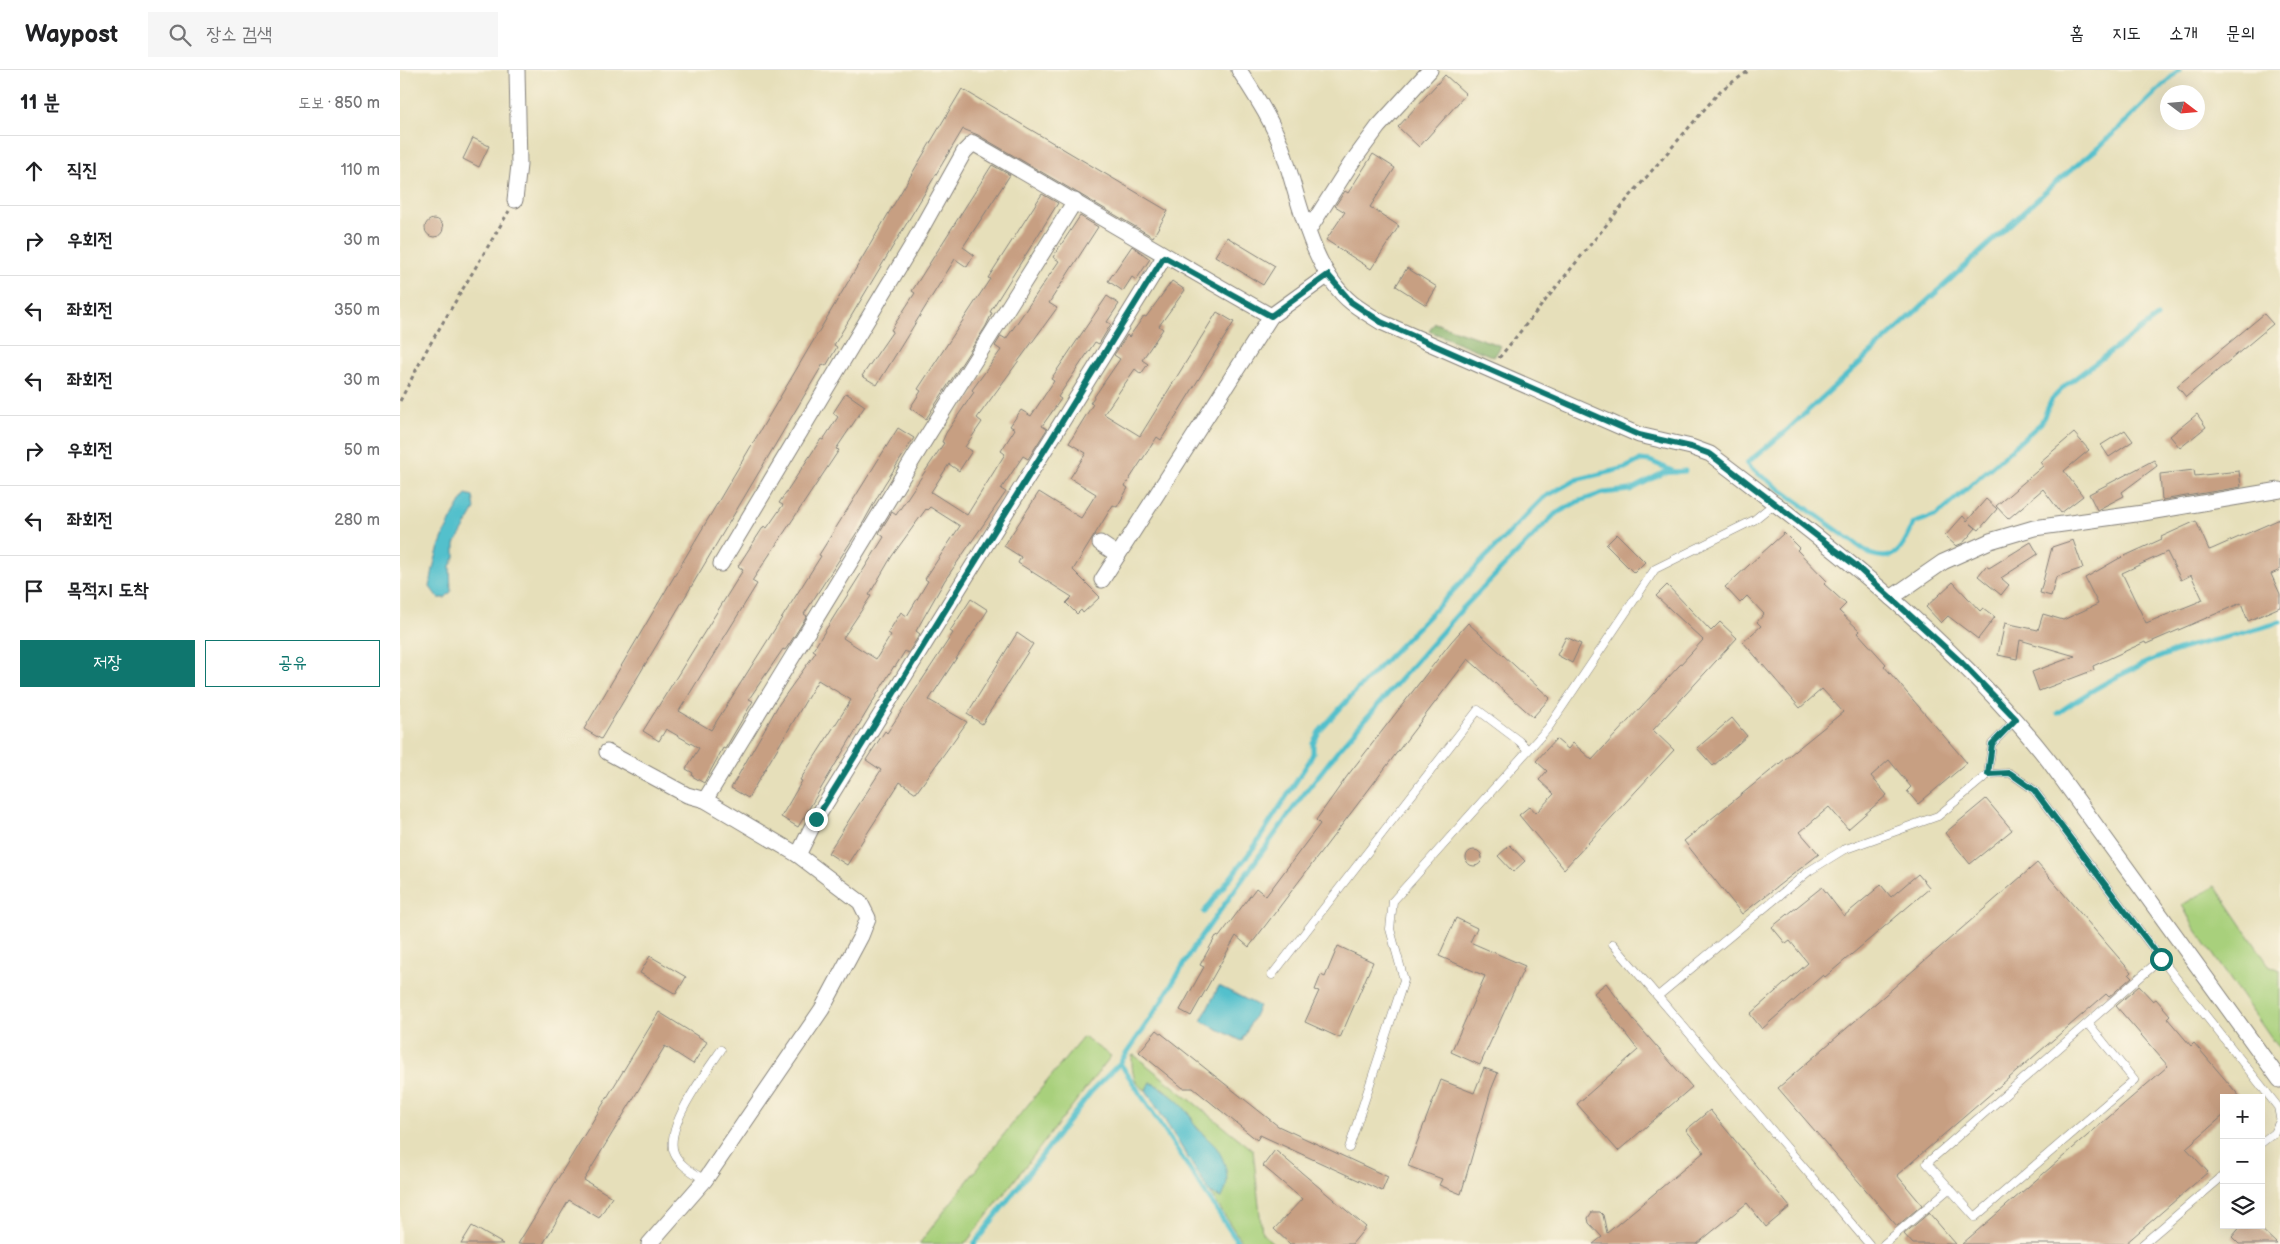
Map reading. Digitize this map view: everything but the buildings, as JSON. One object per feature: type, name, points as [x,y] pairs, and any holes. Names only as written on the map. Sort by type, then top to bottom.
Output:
[{"type":"street","points":[[516,200],[519,165],[517,70]]},
{"type":"street","points":[[1239,70],[1257,98],[1282,149],[1308,231],[1328,275],[1351,302],[1381,322],[1639,435],[1691,447],[1710,454],[1855,565],[1962,663],[2016,719],[2049,761],[2280,1080]]},
{"type":"street","points":[[1308,231],[1350,165],[1378,127],[1430,70]]},
{"type":"street","points":[[721,564],[911,248],[964,152],[973,143],[1075,201],[1164,257],[1271,316]]},
{"type":"street","points":[[705,800],[926,438],[1075,201]]},
{"type":"street","points":[[798,856],[816,819],[1164,257]]},
{"type":"street","points":[[1102,580],[1271,316],[1328,275]]},
{"type":"street","points":[[1891,598],[1943,562],[1990,541],[2034,528],[2182,507],[2280,490]]},
{"type":"street","points":[[1100,543],[1118,555]]},
{"type":"street","points":[[607,752],[687,795],[705,800],[798,856],[860,902],[868,918],[861,936],[822,1009],[705,1180],[649,1244]]},
{"type":"lane","points":[[1349,1148],[1404,980],[1390,929],[1393,901],[1548,728],[1655,569],[1754,520],[1775,503]]},
{"type":"lane","points":[[1272,975],[1478,710],[1528,750]]},
{"type":"lane","points":[[1988,774],[1992,744],[2016,719]]},
{"type":"lane","points":[[1658,996],[1809,871],[1843,850],[1938,816],[1988,774],[2010,773],[2034,790],[2161,959],[2278,1107],[2280,1117]]},
{"type":"lane","points":[[1613,944],[1869,1244]]},
{"type":"lane","points":[[2088,1023],[2134,1080],[1975,1217],[1927,1163],[2161,959]]},
{"type":"lane","points":[[705,1180],[684,1167],[673,1149],[676,1125],[692,1093],[721,1050]]},
{"type":"lane","points":[[2265,1140],[2274,1133],[2280,1121]]},
{"type":"lane","points":[[2143,1244],[2220,1178]]},
{"type":"lane","points":[[1884,1244],[1950,1188]]},
{"type":"path","points":[[1491,370],[1533,314],[1714,98],[1721,90],[1750,70]]},
{"type":"path","points":[[400,401],[426,351],[516,200]]},
{"type":"green space","points":[[1435,323],[1501,346],[1494,357],[1429,331]]},
{"type":"green space","points":[[2215,886],[2269,965],[2280,970],[2280,1051],[2194,927],[2182,905]]},
{"type":"green space","points":[[1083,1037],[1111,1056],[965,1244],[919,1244],[992,1149]]},
{"type":"green space","points":[[1134,1055],[1253,1150],[1262,1233],[1274,1244],[1243,1244],[1210,1193],[1221,1198],[1217,1149],[1194,1124],[1190,1114],[1164,1089],[1150,1082],[1146,1090],[1138,1084],[1133,1071],[1132,1056]]},
{"type":"water","points":[[466,494],[473,496],[475,509],[455,544],[455,557],[450,566],[451,592],[445,598],[438,598],[430,587],[438,549],[447,527]]},
{"type":"water","points":[[1219,986],[1259,1006],[1242,1041],[1201,1021]]},
{"type":"water","points":[[1150,1082],[1181,1104],[1196,1127],[1220,1153],[1227,1179],[1221,1198],[1210,1193],[1149,1095],[1146,1090]]},
{"type":"waterway","points":[[2157,317],[2066,385],[2052,399],[2041,423],[1937,515],[1914,523],[1904,544],[1894,554],[1880,557],[1870,554],[1752,469],[1747,463],[1786,431],[2056,182],[2098,148],[2179,70]]},
{"type":"waterway","points":[[1204,912],[1254,847],[1310,760],[1313,753],[1313,743],[1319,732],[1353,694],[1543,498],[1575,480],[1625,468],[1641,460],[1650,461],[1675,472]]},
{"type":"waterway","points":[[1239,1244],[1120,1063],[1160,1004],[1194,947],[1300,799],[1341,747],[1463,608],[1555,514],[1577,502],[1603,493],[1630,490],[1663,473],[1685,471]]},
{"type":"waterway","points":[[2058,713],[2105,683],[2156,658],[2191,646],[2280,622]]},
{"type":"waterway","points":[[974,1244],[1091,1092],[1120,1063]]},
{"type":"route","points":[[816,819],[1164,257],[1271,316],[1328,275],[1351,302],[1381,322],[1639,435],[1691,447],[1710,454],[1855,565],[1962,663],[2016,719],[1992,744],[1988,774],[2010,773],[2034,790],[2161,959]]}]
